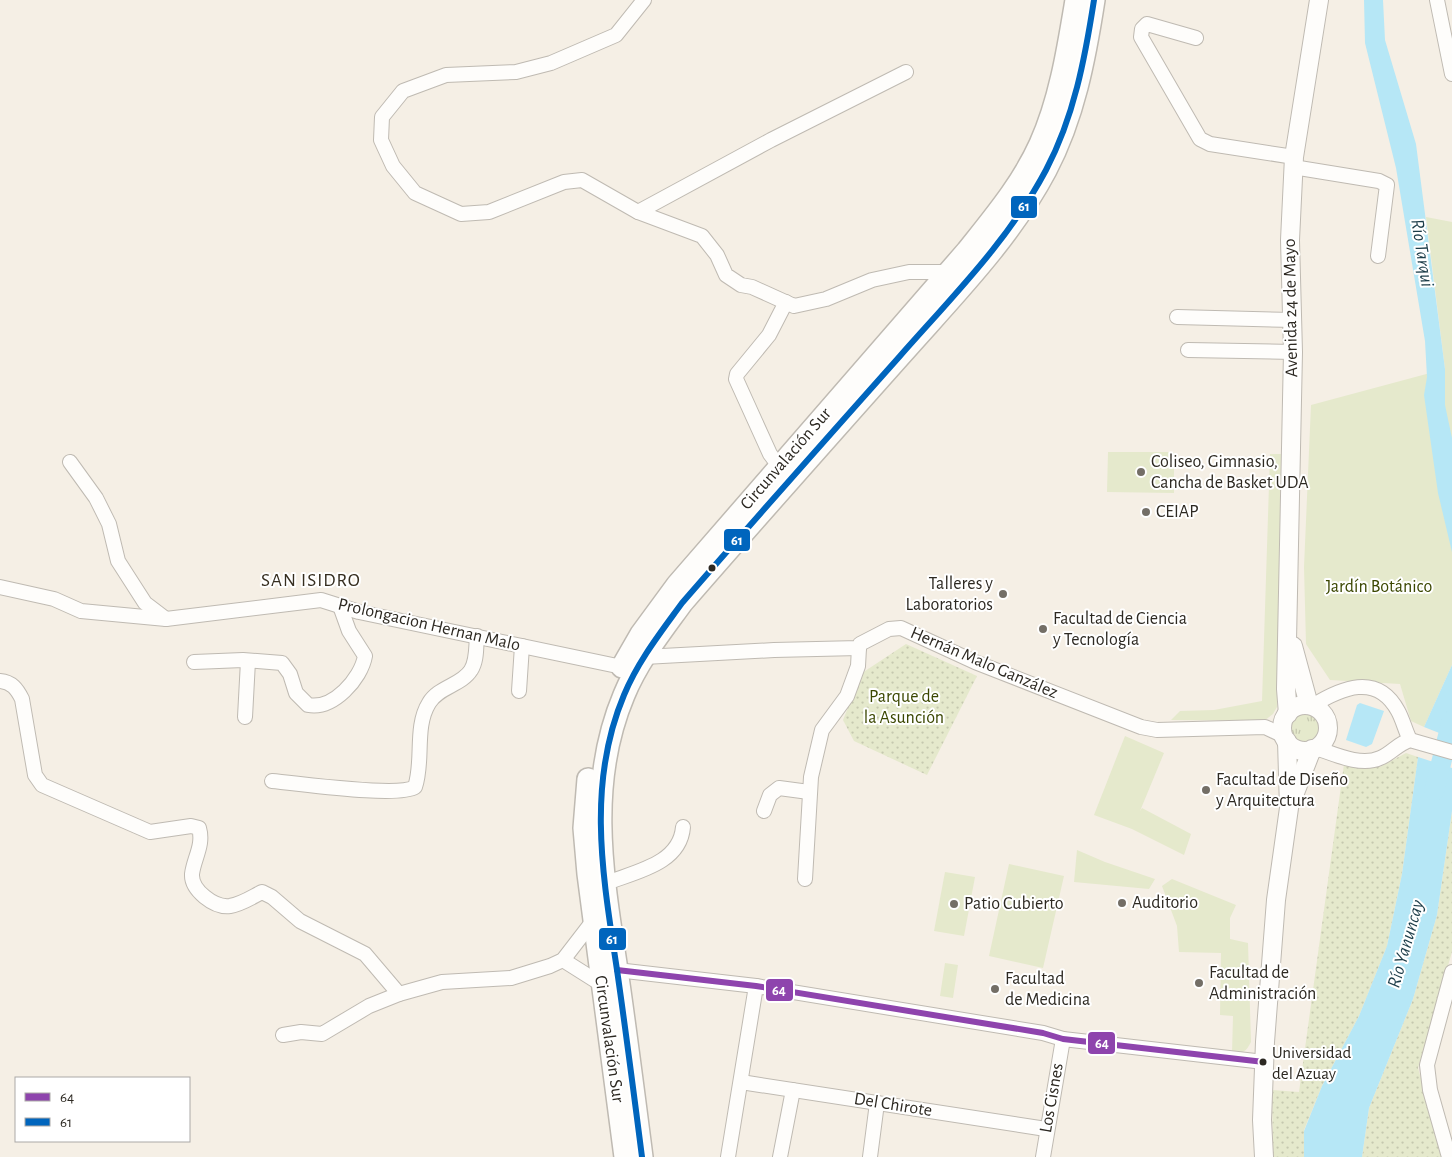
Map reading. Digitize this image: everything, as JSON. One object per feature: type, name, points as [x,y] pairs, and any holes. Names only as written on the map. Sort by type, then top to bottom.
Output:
[{"type":"highway","name":"Circunvalación Sur","points":[[625,1157],[593,921],[584,828],[587,783],[596,734],[606,705],[622,667],[641,634],[677,585],[949,272],[1011,195],[1039,146],[1062,73],[1076,0]]},
{"type":"highway","name":"Circunvalación Sur","points":[[642,1157],[604,884],[600,814],[607,750],[625,694],[644,657],[682,603],[967,280],[1016,219],[1047,168],[1064,128],[1078,85],[1094,0]]},
{"type":"main road","name":"Avenida 24 de Mayo","points":[[1286,715],[1293,352],[1290,240],[1294,162],[1319,0]]},
{"type":"main road","name":"Avenida 24 de Mayo","points":[[1288,618],[1294,650],[1311,706]]},
{"type":"main road","points":[[1264,1157],[1262,1120],[1264,1062],[1276,900],[1289,808],[1283,723],[1286,715],[1297,707],[1311,706],[1321,711],[1328,726],[1326,736],[1314,748],[1289,808]]},
{"type":"main road","points":[[1285,738],[1300,750],[1314,748]]},
{"type":"street","points":[[644,0],[616,35],[551,63],[516,72],[446,74],[403,90],[382,117],[382,140],[392,166],[414,193],[461,214],[489,212],[564,182],[582,180],[638,212],[702,236],[717,255],[726,275],[741,285],[752,287],[794,306],[826,299],[872,280],[909,272],[949,272]]},
{"type":"street","points":[[1437,0],[1448,27],[1452,74]]},
{"type":"street","points":[[1196,38],[1147,24],[1142,29],[1141,36],[1200,139],[1210,144],[1379,181],[1387,185],[1378,256]]},
{"type":"street","points":[[638,212],[771,140],[906,72]]},
{"type":"street","points":[[779,466],[770,454],[736,379],[737,374],[769,335],[786,302]]},
{"type":"street","points":[[1177,317],[1293,320]]},
{"type":"street","points":[[1188,350],[1293,352]]},
{"type":"street","points":[[70,462],[96,498],[109,524],[118,561],[145,603],[166,619]]},
{"type":"street","name":"Prolongacion Hernan Malo","points":[[0,587],[54,599],[81,611],[166,619],[321,600],[359,612],[622,667]]},
{"type":"street","points":[[194,662],[248,661],[282,663],[290,674],[296,693],[308,705],[324,705],[346,689],[362,670],[365,656],[349,631],[340,606]]},
{"type":"street","name":"Hernán Malo Ganzález","points":[[859,648],[860,644],[889,629],[901,628],[975,662],[1141,727],[1157,730],[1265,727],[1286,715]]},
{"type":"street","points":[[272,781],[384,791],[405,791],[415,787],[423,716],[429,702],[446,687],[471,671],[475,660],[476,636]]},
{"type":"street","points":[[519,692],[522,646]]},
{"type":"street","points":[[644,657],[774,650],[859,648],[858,666],[847,696],[822,730],[810,777],[805,879]]},
{"type":"street","points":[[244,717],[248,661]]},
{"type":"street","points":[[0,681],[7,682],[16,688],[22,699],[35,775],[42,786],[150,832],[191,826],[200,828],[202,838],[192,875],[194,886],[207,899],[227,906],[240,904],[262,892],[267,894],[300,921],[365,954],[399,994]]},
{"type":"street","points":[[1311,706],[1343,689],[1357,686],[1371,688],[1388,696],[1399,711],[1410,740]]},
{"type":"street","name":"Hernán Malo Ganzález","points":[[1265,727],[1285,738]]},
{"type":"street","points":[[1314,748],[1351,759],[1368,761],[1381,758],[1395,746],[1410,740],[1452,752]]},
{"type":"street","points":[[764,811],[770,795],[779,788],[809,792]]},
{"type":"street","points":[[604,884],[658,864],[674,851],[682,837],[683,827]]},
{"type":"street","points":[[283,1035],[301,1032],[322,1034],[369,1006],[399,994],[442,982],[511,978],[563,960],[593,921]]},
{"type":"street","points":[[563,960],[601,984]]},
{"type":"street","points":[[617,970],[756,986],[1043,1033],[1063,1038],[1264,1062]]},
{"type":"street","points":[[1449,1157],[1430,1090],[1427,1066],[1452,972]]},
{"type":"street","points":[[728,1157],[756,986]]},
{"type":"street","name":"Los Cisnes","points":[[1043,1157],[1046,1129],[1063,1038]]},
{"type":"street","name":"Del Chirote","points":[[741,1082],[1046,1129]]},
{"type":"street","points":[[780,1157],[793,1090]]},
{"type":"street","points":[[870,1157],[877,1103]]},
{"type":"green space","name":"Jardín Botánico","points":[[1426,217],[1452,222],[1452,665],[1424,727],[1411,721],[1400,684],[1330,680],[1306,644],[1304,567],[1311,405],[1445,369]]},
{"type":"green space","name":"Coliseo, Gimnasio, Cancha de Basket UDA","points":[[1108,452],[1174,452],[1174,493],[1107,492]]},
{"type":"green space","points":[[1270,454],[1281,454],[1277,707],[1273,714],[1264,721],[1171,720],[1180,711],[1214,710],[1262,701]]},
{"type":"green space","name":"Parque de la Asunción","points":[[906,644],[977,676],[927,775],[854,741],[843,720],[862,673]]},
{"type":"green space","points":[[1305,712],[1316,716],[1320,727],[1316,738],[1305,742],[1294,738],[1290,727],[1294,716]]},
{"type":"green space","points":[[1125,736],[1164,753],[1140,811],[1142,808],[1191,834],[1184,855],[1132,829],[1094,815]]},
{"type":"green space","points":[[1406,753],[1418,757],[1402,874],[1387,946],[1359,1016],[1322,1086],[1304,1130],[1304,1157],[1273,1157],[1272,1090],[1299,1092],[1344,764],[1380,767]]},
{"type":"green space","points":[[1452,811],[1452,952],[1418,1068],[1443,1157],[1362,1157],[1369,1108],[1413,999],[1437,915]]},
{"type":"green space","points":[[1077,850],[1155,879],[1149,889],[1074,882]]},
{"type":"green space","points":[[1009,864],[1064,876],[1043,968],[989,956]]},
{"type":"green space","name":"Patio Cubierto","points":[[945,872],[975,877],[964,936],[934,931]]},
{"type":"green space","points":[[1172,879],[1236,905],[1230,918],[1230,939],[1248,943],[1251,1042],[1244,1051],[1232,1053],[1233,1016],[1220,1015],[1221,953],[1179,952],[1177,926],[1162,886]]},
{"type":"green space","points":[[945,963],[958,965],[953,998],[940,996]]},
{"type":"water","name":"Río Tarqui","points":[[1364,0],[1383,0],[1385,40],[1416,144],[1445,369],[1445,405],[1452,438],[1452,552],[1438,493],[1424,395],[1427,377],[1425,341],[1396,168],[1365,43]]},
{"type":"water","points":[[1452,665],[1452,738],[1424,727]]},
{"type":"water","points":[[1360,703],[1384,711],[1372,744],[1366,747],[1346,740],[1357,705]]},
{"type":"water","points":[[1418,757],[1452,768],[1452,811],[1437,915],[1413,999],[1369,1108],[1362,1157],[1304,1157],[1304,1131],[1322,1086],[1359,1016],[1387,946],[1402,874]]},
{"type":"waterway","name":"Río Yanuncay","points":[[1434,791],[1452,720]]},
{"type":"transit line","name":"61","points":[[642,1157],[607,900],[601,831],[601,797],[605,763],[612,729],[624,695],[643,659],[682,603],[979,267],[1015,220],[1046,170],[1064,129],[1077,87],[1087,44],[1094,0]]},
{"type":"transit line","name":"64","points":[[617,970],[756,986],[1043,1033],[1063,1039],[1264,1062]]},
{"type":"place","name":"Coliseo, Gimnasio, Cancha de Basket UDA","points":[[1141,472]]},
{"type":"place","name":"CEIAP","points":[[1146,512]]},
{"type":"place","name":"Talleres y Laboratorios","points":[[1003,594]]},
{"type":"place","name":"Facultad de Ciencia y Tecnología","points":[[1043,629]]},
{"type":"place","name":"Facultad de Diseño y Arquitectura","points":[[1206,790]]},
{"type":"place","name":"Auditorio","points":[[1122,903]]},
{"type":"place","name":"Patio Cubierto","points":[[954,904]]},
{"type":"place","name":"Facultad de Administración","points":[[1199,983]]},
{"type":"place","name":"Facultad de Medicina","points":[[995,989]]},
{"type":"place","name":"Universidad del Azuay","points":[[1263,1062]]},
{"type":"district","name":"SAN ISIDRO","points":[[311,580]]}]
